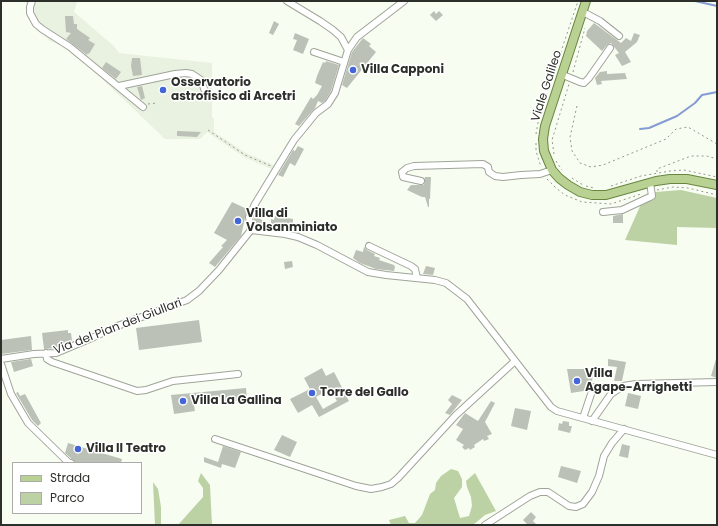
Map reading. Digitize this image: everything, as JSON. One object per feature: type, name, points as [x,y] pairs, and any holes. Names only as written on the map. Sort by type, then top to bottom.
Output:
[{"type":"main road","name":"Viale Galileo","points":[[586,1],[586,13],[567,77],[549,115],[544,139],[544,151],[548,171],[580,192],[592,195],[606,195],[670,178],[687,179],[717,185]]},
{"type":"street","points":[[32,1],[30,13],[36,24],[70,47],[144,105]]},
{"type":"street","points":[[287,1],[333,30],[341,37],[348,50]]},
{"type":"street","points":[[404,1],[357,37],[348,50],[334,93],[328,104],[316,113],[294,140],[255,204],[249,217],[251,230],[286,234],[298,238],[317,245],[368,272],[435,280],[446,283],[467,299],[551,407],[557,411],[717,455]]},
{"type":"street","points":[[586,13],[619,36]]},
{"type":"street","points":[[567,77],[584,83],[610,48]]},
{"type":"street","points":[[314,52],[344,62]]},
{"type":"street","points":[[119,86],[186,73],[192,74],[201,80],[206,94]]},
{"type":"street","points":[[421,181],[403,177],[404,170],[414,166],[484,164],[488,167],[489,172],[495,176],[503,177],[548,171]]},
{"type":"street","points":[[603,212],[622,210],[652,196],[654,182]]},
{"type":"street","name":"Via del Pian dei Giullari","points":[[1,359],[56,352],[74,346],[115,327],[187,300],[199,291],[219,270],[251,230]]},
{"type":"street","points":[[369,246],[410,266],[415,270],[417,278]]},
{"type":"street","points":[[46,353],[47,359],[52,362],[137,391],[146,390],[173,382],[238,374]]},
{"type":"street","points":[[215,439],[356,486],[371,489],[382,487],[391,484],[398,478],[456,415],[515,361]]},
{"type":"street","points":[[1,364],[11,394],[28,423],[68,462]]},
{"type":"street","points":[[592,421],[611,394],[623,386],[636,384],[717,382]]},
{"type":"street","points":[[583,418],[591,394]]},
{"type":"street","points":[[485,525],[530,496],[540,492],[548,492],[569,506],[576,507],[583,504],[592,492],[599,476],[604,456],[612,443],[624,429]]},
{"type":"path","points":[[578,1],[539,117],[536,133],[536,151],[556,188],[565,195],[582,202],[612,204],[654,182],[684,170],[717,177]]},
{"type":"path","points":[[564,174],[554,157],[552,140],[567,77],[586,13]]},
{"type":"path","points":[[144,105],[157,103]]},
{"type":"path","points":[[577,106],[570,137],[572,151],[580,163],[591,167],[603,165],[666,138],[676,129],[688,127],[717,144]]},
{"type":"path","points":[[208,130],[246,155],[273,167]]},
{"type":"path","points":[[654,182],[657,169],[691,156],[707,156],[717,159]]},
{"type":"path","points":[[607,187],[641,176],[654,182],[673,187],[688,188],[717,195]]},
{"type":"path","points":[[571,178],[583,185],[595,188]]},
{"type":"shaded area","name":"Osservatorio astrofisico di Arcetri","points":[[24,1],[77,1],[74,12],[114,46],[119,53],[212,63],[212,117],[214,119],[214,132],[246,153],[276,166],[274,170],[244,157],[207,132],[200,139],[165,139],[76,54],[50,41],[35,28],[29,16],[32,9]]},
{"type":"green space","points":[[681,190],[717,198],[717,228],[677,227],[677,245],[625,240],[641,204],[654,197],[655,192]]},
{"type":"green space","points":[[451,469],[458,471],[462,479],[462,487],[454,498],[460,518],[469,516],[472,506],[466,481],[475,473],[496,511],[485,515],[473,525],[391,525],[389,520],[405,516],[409,523],[415,523],[422,515],[430,494],[435,490],[436,483],[441,476]]},
{"type":"green space","points":[[201,473],[210,485],[212,525],[178,525],[203,497],[203,488],[198,481]]},
{"type":"green space","points":[[153,482],[158,489],[161,507],[161,525],[155,525]]},
{"type":"building","points":[[434,11],[436,14],[439,11],[443,15],[436,21],[430,15]]},
{"type":"building","points":[[65,16],[73,16],[74,24],[77,24],[77,29],[90,38],[88,40],[95,44],[89,54],[88,53],[87,55],[66,39],[71,33],[66,32]]},
{"type":"building","points":[[274,21],[279,24],[273,35],[269,33]]},
{"type":"building","points":[[594,23],[621,43],[626,38],[631,41],[634,33],[640,35],[637,42],[625,52],[631,62],[622,66],[615,55],[619,53],[611,43],[602,51],[586,36],[587,31]]},
{"type":"building","points":[[295,33],[309,39],[303,54],[293,50],[297,40],[293,39]]},
{"type":"building","name":"Villa Capponi","points":[[363,38],[371,44],[369,46],[376,52],[347,88],[342,85],[352,52]]},
{"type":"building","points":[[132,58],[140,58],[142,75],[133,76],[131,66]]},
{"type":"building","points":[[326,61],[339,65],[331,91],[325,101],[322,103],[318,101],[315,108],[299,126],[295,124],[311,97],[313,99],[317,95],[322,86],[315,83],[323,62],[325,63]]},
{"type":"building","points":[[106,62],[121,72],[116,79],[102,68]]},
{"type":"building","points":[[607,71],[607,74],[625,73],[627,79],[601,81],[602,84],[597,85],[595,78],[600,72]]},
{"type":"building","points":[[142,86],[145,98],[141,100],[137,87]]},
{"type":"building","points":[[177,131],[201,132],[197,137],[177,136]]},
{"type":"building","points":[[298,146],[304,149],[295,166],[290,163],[283,177],[278,175],[293,150],[295,151]]},
{"type":"building","points":[[425,177],[431,177],[429,207],[425,197],[407,190],[411,185],[424,185]]},
{"type":"building","name":"Villa di Volsanminiato","points":[[232,202],[247,209],[241,236],[215,267],[209,263],[227,240],[214,233]]},
{"type":"building","points":[[623,214],[623,223],[613,223],[613,216]]},
{"type":"building","points":[[255,215],[271,227],[271,219],[274,220],[275,216],[293,219],[293,225],[301,228],[299,233],[292,230],[260,227],[254,223]]},
{"type":"building","points":[[364,247],[375,254],[374,256],[380,258],[379,260],[394,265],[394,271],[376,269],[360,263],[353,258],[356,250],[363,252]]},
{"type":"building","points":[[292,261],[293,267],[285,269],[284,262]]},
{"type":"building","points":[[426,266],[435,268],[433,275],[423,274]]},
{"type":"building","points":[[199,320],[202,342],[139,350],[136,328]]},
{"type":"building","points":[[68,330],[68,333],[71,333],[72,341],[57,348],[44,349],[42,333]]},
{"type":"building","points":[[31,336],[32,350],[1,354],[1,340]]},
{"type":"building","points":[[31,359],[33,366],[14,372],[11,362]]},
{"type":"building","points":[[608,359],[626,362],[622,381],[614,381],[617,367],[608,366]]},
{"type":"building","points":[[717,359],[717,378],[711,376]]},
{"type":"building","name":"Torre del Gallo","points":[[322,368],[326,376],[334,372],[349,401],[319,417],[312,405],[298,413],[290,399],[310,389],[304,378]],"holes":[[[330,389],[337,401],[323,409],[316,397]]]},
{"type":"building","name":"Villa Agape-Arrighetti","points":[[567,369],[593,369],[592,383],[609,383],[609,390],[590,390],[571,393]]},
{"type":"building","name":"Villa La Gallina","points":[[246,388],[247,400],[222,402],[222,397],[193,400],[195,411],[174,414],[171,395]]},
{"type":"building","points":[[18,392],[20,396],[25,394],[41,423],[38,426],[32,420],[16,393]]},
{"type":"building","points":[[628,393],[641,396],[638,409],[625,406]]},
{"type":"building","points":[[452,395],[462,400],[450,415],[445,413],[452,404],[448,400]]},
{"type":"building","points":[[491,401],[495,403],[485,422],[492,434],[487,436],[489,439],[484,441],[483,439],[474,445],[475,447],[470,450],[469,448],[465,450],[462,447],[464,445],[456,440],[463,429],[456,425],[465,413],[478,421]]},
{"type":"building","points":[[515,408],[531,411],[527,430],[511,426]]},
{"type":"building","points":[[563,421],[569,422],[569,426],[572,426],[570,433],[558,430],[559,423],[562,424]]},
{"type":"building","points":[[282,435],[297,442],[290,457],[274,450]]},
{"type":"building","name":"Villa Il Teatro","points":[[68,443],[122,459],[121,462],[75,462],[65,453]]},
{"type":"building","points":[[622,444],[630,446],[628,458],[619,456]]},
{"type":"building","points":[[223,446],[241,452],[235,468],[222,464],[221,468],[204,462],[204,457],[218,462]]},
{"type":"building","points":[[561,466],[581,471],[577,483],[558,477]]},
{"type":"building","points":[[531,512],[536,517],[533,521],[537,525],[528,525],[523,520]]},
{"type":"waterway","points":[[695,1],[717,6]]},
{"type":"waterway","points":[[640,129],[649,128],[677,116],[695,103],[702,95],[717,92]]},
{"type":"place","name":"Villa Capponi","points":[[353,70]]},
{"type":"place","name":"Osservatorio astrofisico di Arcetri","points":[[163,90]]},
{"type":"place","name":"Villa di Volsanminiato","points":[[238,221]]},
{"type":"place","name":"Villa Agape-Arrighetti","points":[[577,381]]},
{"type":"place","name":"Torre del Gallo","points":[[312,393]]},
{"type":"place","name":"Villa La Gallina","points":[[183,401]]},
{"type":"place","name":"Villa Il Teatro","points":[[78,449]]}]
